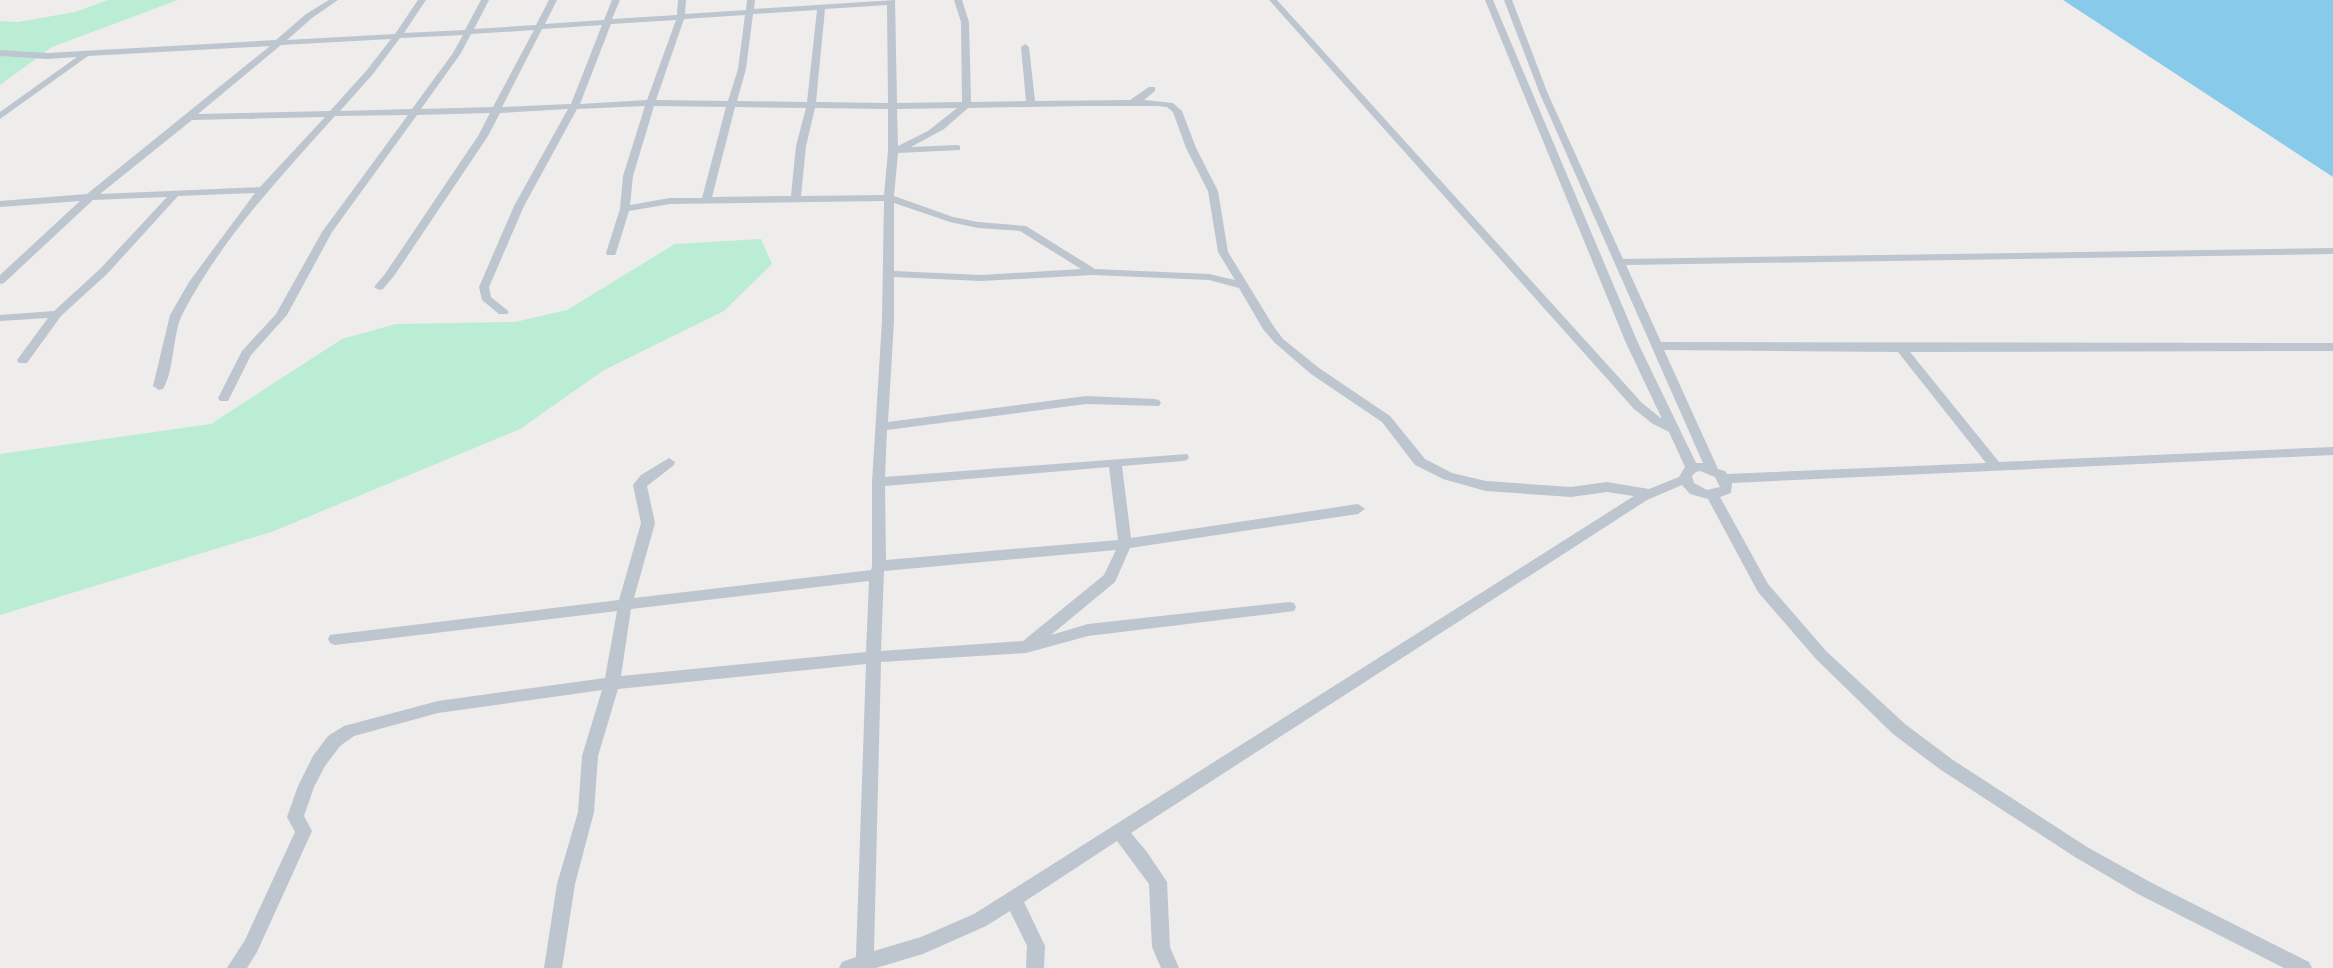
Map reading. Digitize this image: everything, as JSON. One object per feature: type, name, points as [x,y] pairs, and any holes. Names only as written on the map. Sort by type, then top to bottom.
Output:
[{"type":"street","points":[[0,282],[90,197],[281,42],[310,16],[334,0]]},
{"type":"street","points":[[159,386],[176,315],[192,284],[263,190],[334,113],[397,37],[422,0]]},
{"type":"street","points":[[224,398],[246,354],[281,315],[328,232],[416,112],[457,53],[485,0]]},
{"type":"street","points":[[379,287],[389,276],[483,136],[541,27],[553,0]]},
{"type":"street","points":[[503,312],[486,298],[484,287],[519,206],[575,105],[616,0]]},
{"type":"street","points":[[611,253],[625,209],[628,176],[663,63],[681,16],[682,0]]},
{"type":"street","points":[[706,202],[718,149],[742,69],[751,0]]},
{"type":"street","points":[[893,150],[927,135],[951,120],[966,105],[965,22],[958,0]]},
{"type":"street","points":[[1273,0],[1638,406],[1657,421],[1672,429]]},
{"type":"street","points":[[0,53],[39,56],[397,37],[750,11],[800,4],[821,7],[891,1],[893,150],[889,198],[889,274],[878,482],[878,571],[859,966],[923,945],[980,920],[1648,493],[1688,474],[1701,467],[1712,469],[1725,479],[1727,485],[1726,490],[1712,495],[1698,492],[1687,484],[1688,474],[1672,429],[1632,343],[1489,0]]},
{"type":"street","points":[[1508,0],[1544,94],[1712,469]]},
{"type":"street","points":[[796,200],[800,146],[811,104],[821,7]]},
{"type":"street","points":[[1025,47],[1032,104]]},
{"type":"street","points":[[0,116],[86,54]]},
{"type":"street","points":[[1130,103],[1142,98],[1152,89]]},
{"type":"street","points":[[189,117],[497,110],[575,105],[651,103],[892,106],[1130,103],[1170,105],[1177,111],[1191,148],[1213,191],[1221,248],[1269,329],[1279,341],[1315,370],[1386,419],[1408,449],[1420,462],[1433,470],[1460,480],[1486,486],[1571,492],[1607,487],[1648,493]]},
{"type":"street","points":[[893,150],[957,148]]},
{"type":"street","points":[[0,204],[90,197],[263,190]]},
{"type":"street","points":[[23,360],[57,314],[104,271],[176,193]]},
{"type":"street","points":[[625,209],[670,201],[706,202],[854,197],[889,198],[972,224],[1022,228],[1093,272]]},
{"type":"street","points":[[1620,262],[2333,251]]},
{"type":"street","points":[[889,274],[981,278],[1093,272],[1209,277],[1243,286]]},
{"type":"street","points":[[0,318],[57,314]]},
{"type":"street","points":[[1657,346],[1902,348],[2333,347]]},
{"type":"street","points":[[1902,348],[1996,468]]},
{"type":"street","points":[[881,427],[1086,400],[1152,399]]},
{"type":"street","points":[[1725,479],[1996,468],[2333,451]]},
{"type":"street","points":[[878,482],[1183,457]]},
{"type":"street","points":[[553,968],[566,884],[586,812],[590,756],[612,683],[625,604],[637,568],[648,523],[640,485],[646,478],[669,462]]},
{"type":"street","points":[[1026,647],[1110,578],[1125,544],[1115,463]]},
{"type":"street","points":[[1712,495],[1763,588],[1821,655],[1899,729],[1947,765],[2081,852],[2144,888],[2303,968]]},
{"type":"street","points":[[334,639],[625,604],[878,571],[1125,544],[1358,509]]},
{"type":"street","points":[[236,968],[251,946],[304,831],[295,817],[306,786],[319,761],[334,741],[350,730],[438,707],[612,683],[874,656],[1026,647],[1088,630],[1180,618],[1289,607]]},
{"type":"street","points":[[1119,831],[1141,857],[1158,882],[1161,947],[1170,968]]},
{"type":"street","points":[[1014,898],[1036,946],[1036,968]]},
{"type":"green space","points":[[108,0],[178,0],[52,47],[0,85],[0,21],[18,22],[75,12]]},
{"type":"green space","points":[[761,239],[772,264],[724,311],[604,370],[520,429],[274,531],[0,615],[0,454],[211,424],[342,339],[396,324],[515,322],[567,310],[675,244]]},
{"type":"water","points":[[2063,0],[2333,0],[2333,177]]}]
